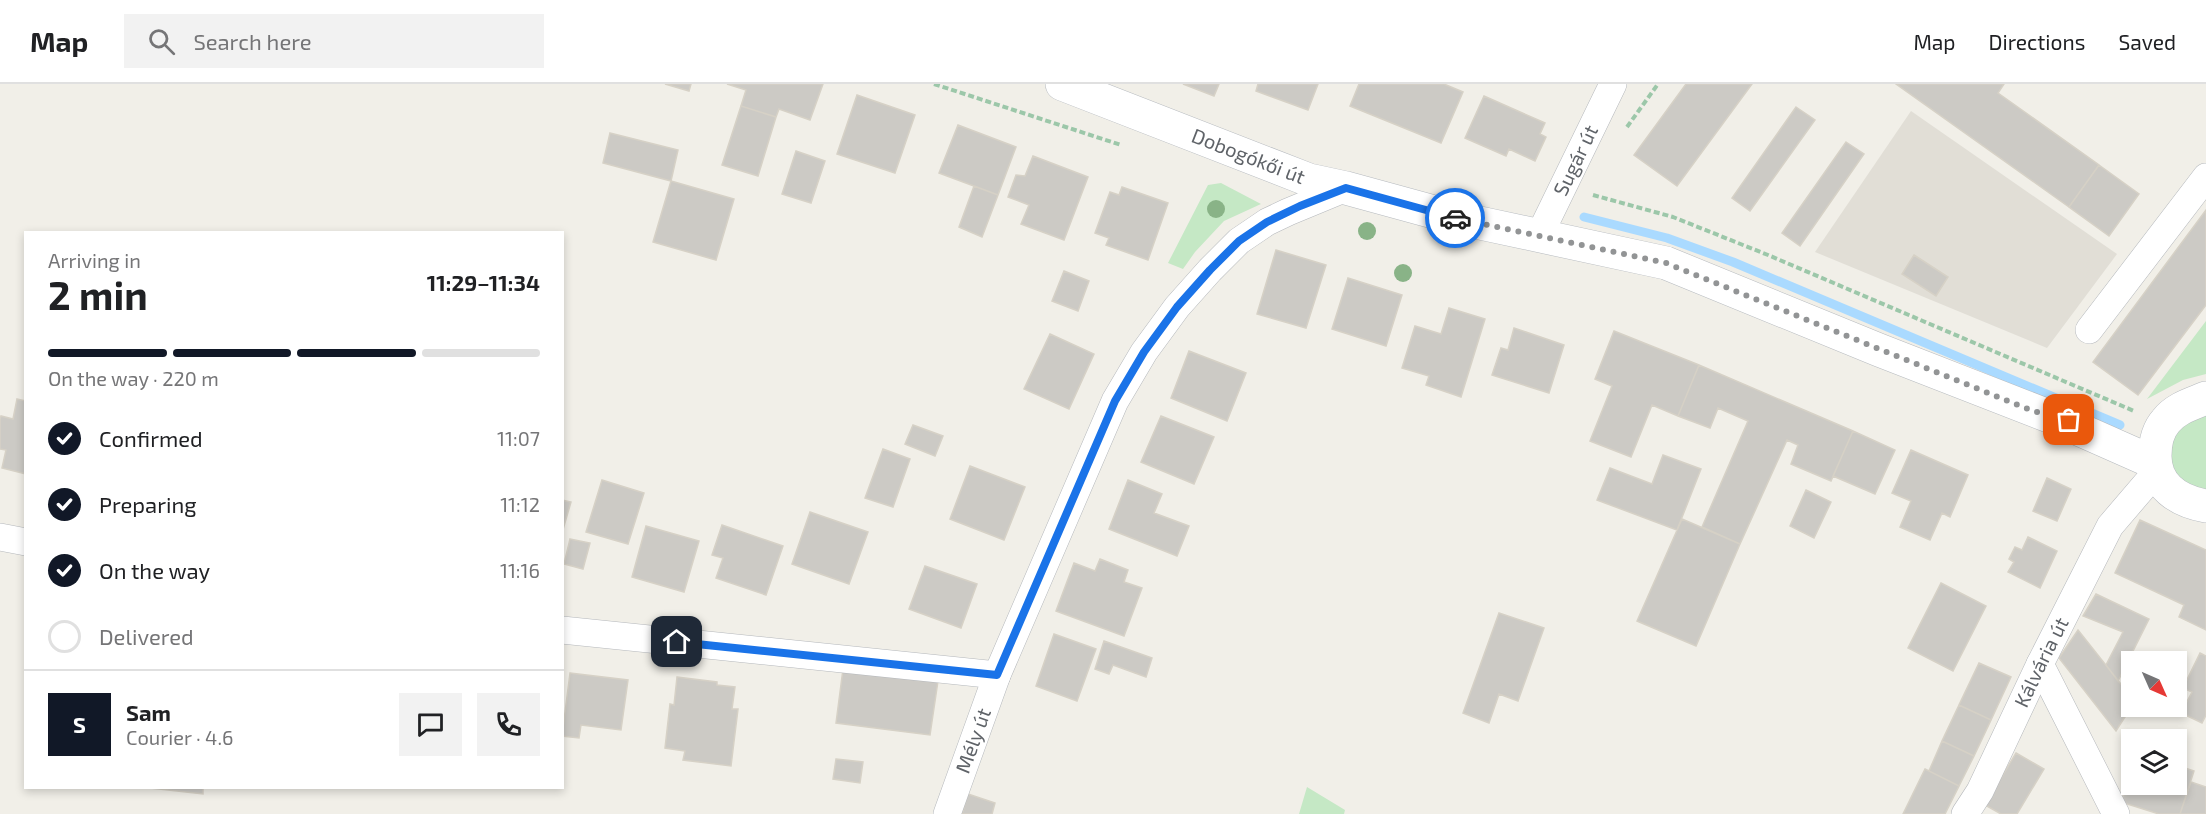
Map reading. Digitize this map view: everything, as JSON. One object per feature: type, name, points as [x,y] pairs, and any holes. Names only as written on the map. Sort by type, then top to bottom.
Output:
[{"type":"main road","name":"Dobogókői út","points":[[1062,84],[1309,180],[1452,217],[1666,263],[2051,417],[2160,474],[2185,501],[2206,506]]},
{"type":"main road","points":[[2160,474],[2152,422],[2166,420],[2180,408],[2206,398]]},
{"type":"main road","name":"Dobogókői út","points":[[2051,417],[2130,430],[2152,422]]},
{"type":"street","name":"Sugár út","points":[[1539,236],[1613,84]]},
{"type":"street","points":[[2089,330],[2206,177]]},
{"type":"street","name":"Mély út","points":[[946,814],[997,675],[1115,401],[1144,352],[1177,307],[1239,241],[1267,222],[1346,188]]},
{"type":"street","name":"Kálvária út","points":[[1965,814],[1980,791],[2040,664],[2110,526],[2119,514],[2160,474]]},
{"type":"street","points":[[0,537],[24,542]]},
{"type":"street","points":[[564,630],[997,675]]},
{"type":"street","points":[[2040,664],[2116,814]]},
{"type":"path","points":[[1564,187],[1673,217],[1768,255],[2152,422]]},
{"type":"shaded area","points":[[1911,111],[2117,254],[2047,348],[1815,252]]},
{"type":"green space","points":[[1221,183],[1261,204],[1224,221],[1195,252],[1183,269],[1168,263],[1208,185]]},
{"type":"green space","points":[[2206,321],[2206,374],[2183,380],[2147,399]]},
{"type":"green space","points":[[2206,406],[2206,497],[2191,495],[2164,455],[2165,442]]},
{"type":"green space","points":[[1307,787],[1345,810],[1344,814],[1299,814]]},
{"type":"building","points":[[665,84],[691,84],[689,91]]},
{"type":"building","points":[[727,84],[823,84],[810,120],[779,109],[776,117],[741,106],[746,90]]},
{"type":"building","points":[[1183,84],[1219,84],[1214,96]]},
{"type":"building","points":[[1258,84],[1318,84],[1308,110],[1256,91]]},
{"type":"building","points":[[1359,84],[1444,84],[1463,92],[1441,143],[1350,106]]},
{"type":"building","points":[[1686,84],[1752,84],[1677,186],[1634,155]]},
{"type":"building","points":[[1896,84],[2004,84],[1998,93],[2099,165],[2069,207]]},
{"type":"building","points":[[857,95],[915,115],[895,173],[837,154]]},
{"type":"building","points":[[1484,96],[1545,123],[1540,134],[1546,137],[1535,161],[1509,149],[1506,156],[1465,138]]},
{"type":"building","points":[[741,106],[776,117],[758,176],[722,165]]},
{"type":"building","points":[[1796,107],[1815,120],[1750,211],[1732,198]]},
{"type":"building","points":[[958,125],[1016,147],[998,195],[939,173]]},
{"type":"building","points":[[610,133],[678,150],[671,181],[603,163]]},
{"type":"building","points":[[1846,142],[1864,154],[1800,246],[1782,233]]},
{"type":"building","points":[[796,151],[825,161],[811,203],[782,194]]},
{"type":"building","points":[[1033,156],[1088,177],[1064,240],[1021,224],[1029,205],[1008,197],[1016,175],[1025,176]]},
{"type":"building","points":[[2099,165],[2139,194],[2109,236],[2069,207]]},
{"type":"building","points":[[671,181],[734,199],[716,260],[653,242]]},
{"type":"building","points":[[974,186],[998,195],[982,237],[959,227]]},
{"type":"building","points":[[1122,187],[1168,203],[1148,260],[1106,245],[1109,238],[1095,233],[1110,192],[1119,195]]},
{"type":"building","points":[[2206,210],[2206,305],[2138,395],[2093,362]]},
{"type":"building","points":[[1276,250],[1326,265],[1306,328],[1257,314]]},
{"type":"building","points":[[1914,255],[1948,277],[1936,296],[1902,274]]},
{"type":"building","points":[[1064,271],[1089,281],[1078,311],[1052,301]]},
{"type":"building","points":[[1348,278],[1402,295],[1386,346],[1332,329]]},
{"type":"building","points":[[1449,308],[1485,319],[1461,397],[1426,385],[1429,376],[1402,368],[1415,326],[1441,334]]},
{"type":"building","points":[[1514,328],[1564,345],[1549,393],[1492,375],[1501,348],[1508,350]]},
{"type":"building","points":[[1614,331],[1699,365],[1678,416],[1652,405],[1631,457],[1590,441],[1612,386],[1595,379]]},
{"type":"building","points":[[1050,334],[1094,354],[1069,409],[1024,389]]},
{"type":"building","points":[[1189,351],[1246,373],[1227,421],[1171,398]]},
{"type":"building","points":[[1699,365],[1853,431],[1831,481],[1791,464],[1798,445],[1787,440],[1740,544],[1702,527],[1748,421],[1718,408],[1710,428],[1678,416]]},
{"type":"building","points":[[17,399],[24,401],[24,474],[2,468],[6,450],[0,449],[0,419],[1,416],[13,419]]},
{"type":"building","points":[[1161,416],[1214,437],[1194,484],[1141,462]]},
{"type":"building","points":[[913,425],[943,436],[935,456],[905,444]]},
{"type":"building","points":[[1853,431],[1895,450],[1875,494],[1833,476]]},
{"type":"building","points":[[883,449],[910,459],[893,507],[865,498]]},
{"type":"building","points":[[1911,450],[1968,475],[1950,517],[1942,513],[1930,540],[1900,527],[1911,501],[1892,493]]},
{"type":"building","points":[[1663,455],[1701,469],[1677,530],[1597,500],[1610,468],[1652,484]]},
{"type":"building","points":[[970,466],[1025,487],[1004,540],[950,519]]},
{"type":"building","points":[[2047,478],[2071,489],[2057,521],[2033,511]]},
{"type":"building","points":[[602,480],[644,493],[628,544],[586,532]]},
{"type":"building","points":[[1128,480],[1162,494],[1154,513],[1189,526],[1177,556],[1109,529]]},
{"type":"building","points":[[1806,490],[1831,502],[1814,538],[1790,526]]},
{"type":"building","points":[[564,500],[571,502],[564,526]]},
{"type":"building","points":[[810,512],[868,532],[849,584],[792,564]]},
{"type":"building","points":[[1682,519],[1740,544],[1696,646],[1637,621]]},
{"type":"building","points":[[2140,520],[2206,550],[2206,630],[2179,617],[2184,605],[2115,573]]},
{"type":"building","points":[[722,525],[783,546],[766,595],[716,578],[723,558],[712,555]]},
{"type":"building","points":[[646,526],[699,541],[684,592],[632,577]]},
{"type":"building","points":[[2028,537],[2057,551],[2040,588],[2008,572],[2014,562],[2009,559],[2015,547],[2022,550]]},
{"type":"building","points":[[570,539],[590,543],[583,569],[564,564]]},
{"type":"building","points":[[1100,559],[1128,570],[1124,582],[1142,588],[1124,636],[1056,611],[1074,563],[1095,571]]},
{"type":"building","points":[[925,566],[977,584],[961,628],[909,609]]},
{"type":"building","points":[[1941,583],[1986,606],[1953,671],[1908,648]]},
{"type":"building","points":[[2096,594],[2149,619],[2133,651],[2121,651],[2121,675],[2118,681],[2106,665],[2123,632],[2083,616]]},
{"type":"building","points":[[1499,613],[1544,628],[1518,701],[1499,694],[1489,723],[1463,713]]},
{"type":"building","points":[[2078,630],[2121,684],[2121,717],[2125,717],[2116,731],[2059,658]]},
{"type":"building","points":[[1054,634],[1096,649],[1077,701],[1036,686]]},
{"type":"building","points":[[1104,641],[1152,658],[1146,677],[1113,665],[1109,674],[1095,669]]},
{"type":"building","points":[[2200,653],[2206,656],[2206,715],[2202,723],[2187,716],[2187,702],[2192,692],[2187,690],[2187,680]]},
{"type":"building","points":[[1979,663],[2011,677],[1991,720],[1959,705]]},
{"type":"building","points":[[843,669],[938,681],[930,735],[836,723]]},
{"type":"building","points":[[570,673],[628,680],[621,730],[581,725],[579,738],[564,736]]},
{"type":"building","points":[[677,677],[717,682],[717,685],[735,687],[732,709],[738,709],[731,766],[683,760],[685,751],[665,748],[670,704],[674,705]]},
{"type":"building","points":[[1959,705],[1991,720],[1974,756],[1942,741]]},
{"type":"building","points":[[1942,741],[1974,756],[1959,786],[1929,771]]},
{"type":"building","points":[[2016,753],[2044,769],[2017,814],[2001,814],[1985,805]]},
{"type":"building","points":[[836,759],[863,762],[860,783],[833,779]]},
{"type":"building","points":[[1925,769],[1959,786],[1945,814],[1903,814]]},
{"type":"building","points":[[2187,769],[2194,771],[2187,792]]},
{"type":"building","points":[[2191,782],[2206,787],[2206,814],[2180,814]]},
{"type":"building","points":[[159,789],[203,789],[203,794]]},
{"type":"building","points":[[968,794],[995,803],[992,814],[962,814]]},
{"type":"building","points":[[2123,795],[2186,795],[2180,814],[2159,814],[2121,802]]},
{"type":"waterway","points":[[1584,217],[1667,238],[1733,262],[2120,425]]},
{"type":"way so far","points":[[1455,218],[1666,263],[2023,407],[2051,417],[2069,420]]},
{"type":"route","points":[[677,642],[997,675],[1115,401],[1144,352],[1177,307],[1239,241],[1267,222],[1346,188],[1455,218]]}]
